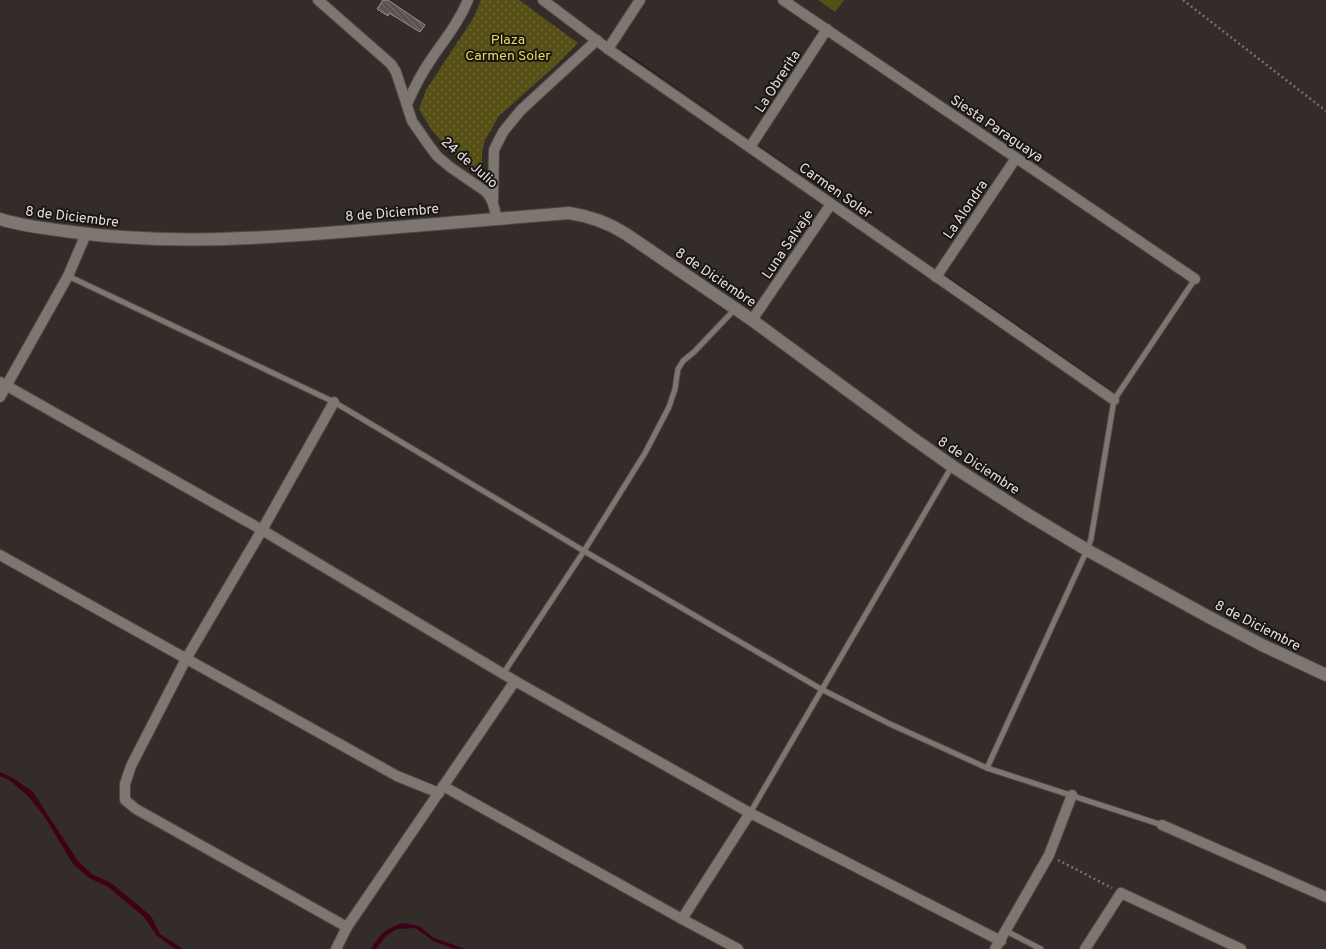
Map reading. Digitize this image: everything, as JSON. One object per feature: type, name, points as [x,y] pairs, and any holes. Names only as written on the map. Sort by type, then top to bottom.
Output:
[{"type":"street","name":"24 de Julio","points":[[318,0],[391,64],[396,72],[412,121],[437,156],[490,195],[497,218]]},
{"type":"street","points":[[407,104],[416,84],[431,59],[452,31],[468,0]]},
{"type":"street","name":"Carmen Soler","points":[[543,0],[608,49],[1114,400]]},
{"type":"street","points":[[608,49],[640,0]]},
{"type":"street","name":"Siesta Paraguaya","points":[[783,0],[1195,279]]},
{"type":"street","name":"La Obrerita","points":[[750,147],[826,29]]},
{"type":"street","points":[[493,201],[494,150],[503,132],[521,110],[597,40]]},
{"type":"street","name":"La Alondra","points":[[936,277],[1016,158]]},
{"type":"street","name":"Luna Salvaje","points":[[752,320],[831,204]]},
{"type":"street","name":"8 de Diciembre","points":[[0,219],[18,225],[86,234],[150,239],[232,238],[295,235],[568,213],[583,215],[614,226],[752,320],[952,466],[1022,511],[1087,550],[1262,645],[1326,675]]},
{"type":"street","points":[[0,397],[3,383],[68,276],[86,234]]},
{"type":"street","points":[[3,383],[262,530],[515,681],[750,813],[998,945],[1049,855],[1072,795]]},
{"type":"street","points":[[334,402],[262,530],[186,659],[131,766],[125,784],[125,800],[136,809],[347,927]]},
{"type":"street","points":[[0,555],[397,776],[441,790],[738,949]]},
{"type":"street","points":[[336,949],[347,927],[515,681]]},
{"type":"street","points":[[682,920],[750,813]]},
{"type":"street","points":[[1162,825],[1326,897]]},
{"type":"street","points":[[1085,949],[1121,893],[1241,949]]},
{"type":"lane","points":[[68,276],[334,402],[584,551],[821,689],[890,724],[987,768],[1162,825]]},
{"type":"lane","points":[[987,768],[1091,539],[1114,400],[1195,279]]},
{"type":"lane","points":[[503,674],[584,551],[644,453],[669,407],[675,389],[678,369],[683,361],[699,347],[736,309]]},
{"type":"lane","points":[[750,813],[952,466]]},
{"type":"lane","points":[[1006,931],[1041,949]]},
{"type":"path","points":[[1183,0],[1326,111]]},
{"type":"path","points":[[1049,855],[1121,893]]},
{"type":"green space","name":"Plaza Carmen Soler","points":[[481,0],[519,0],[578,43],[556,65],[499,116],[485,140],[482,152],[482,175],[448,149],[431,129],[419,109],[426,90],[474,17]]},
{"type":"green space","points":[[818,0],[844,0],[835,12]]},
{"type":"shaded area","points":[[622,50],[747,136],[622,51]]},
{"type":"shaded area","points":[[759,146],[760,146],[934,268]]},
{"type":"shaded area","points":[[947,276],[1111,390],[1111,391],[946,277]]},
{"type":"shaded area","points":[[0,772],[13,778],[33,792],[78,861],[92,874],[111,883],[151,916],[160,934],[183,949],[175,949],[156,935],[144,917],[108,887],[89,878],[73,864],[44,816],[28,796],[9,780],[0,776]]},
{"type":"shaded area","points":[[402,923],[419,926],[434,938],[465,949],[455,949],[435,942],[415,928],[397,929],[386,936],[376,949],[371,949],[384,933]]},
{"type":"building","points":[[383,0],[388,0],[425,25],[420,32],[389,13],[388,16],[377,9]]}]
